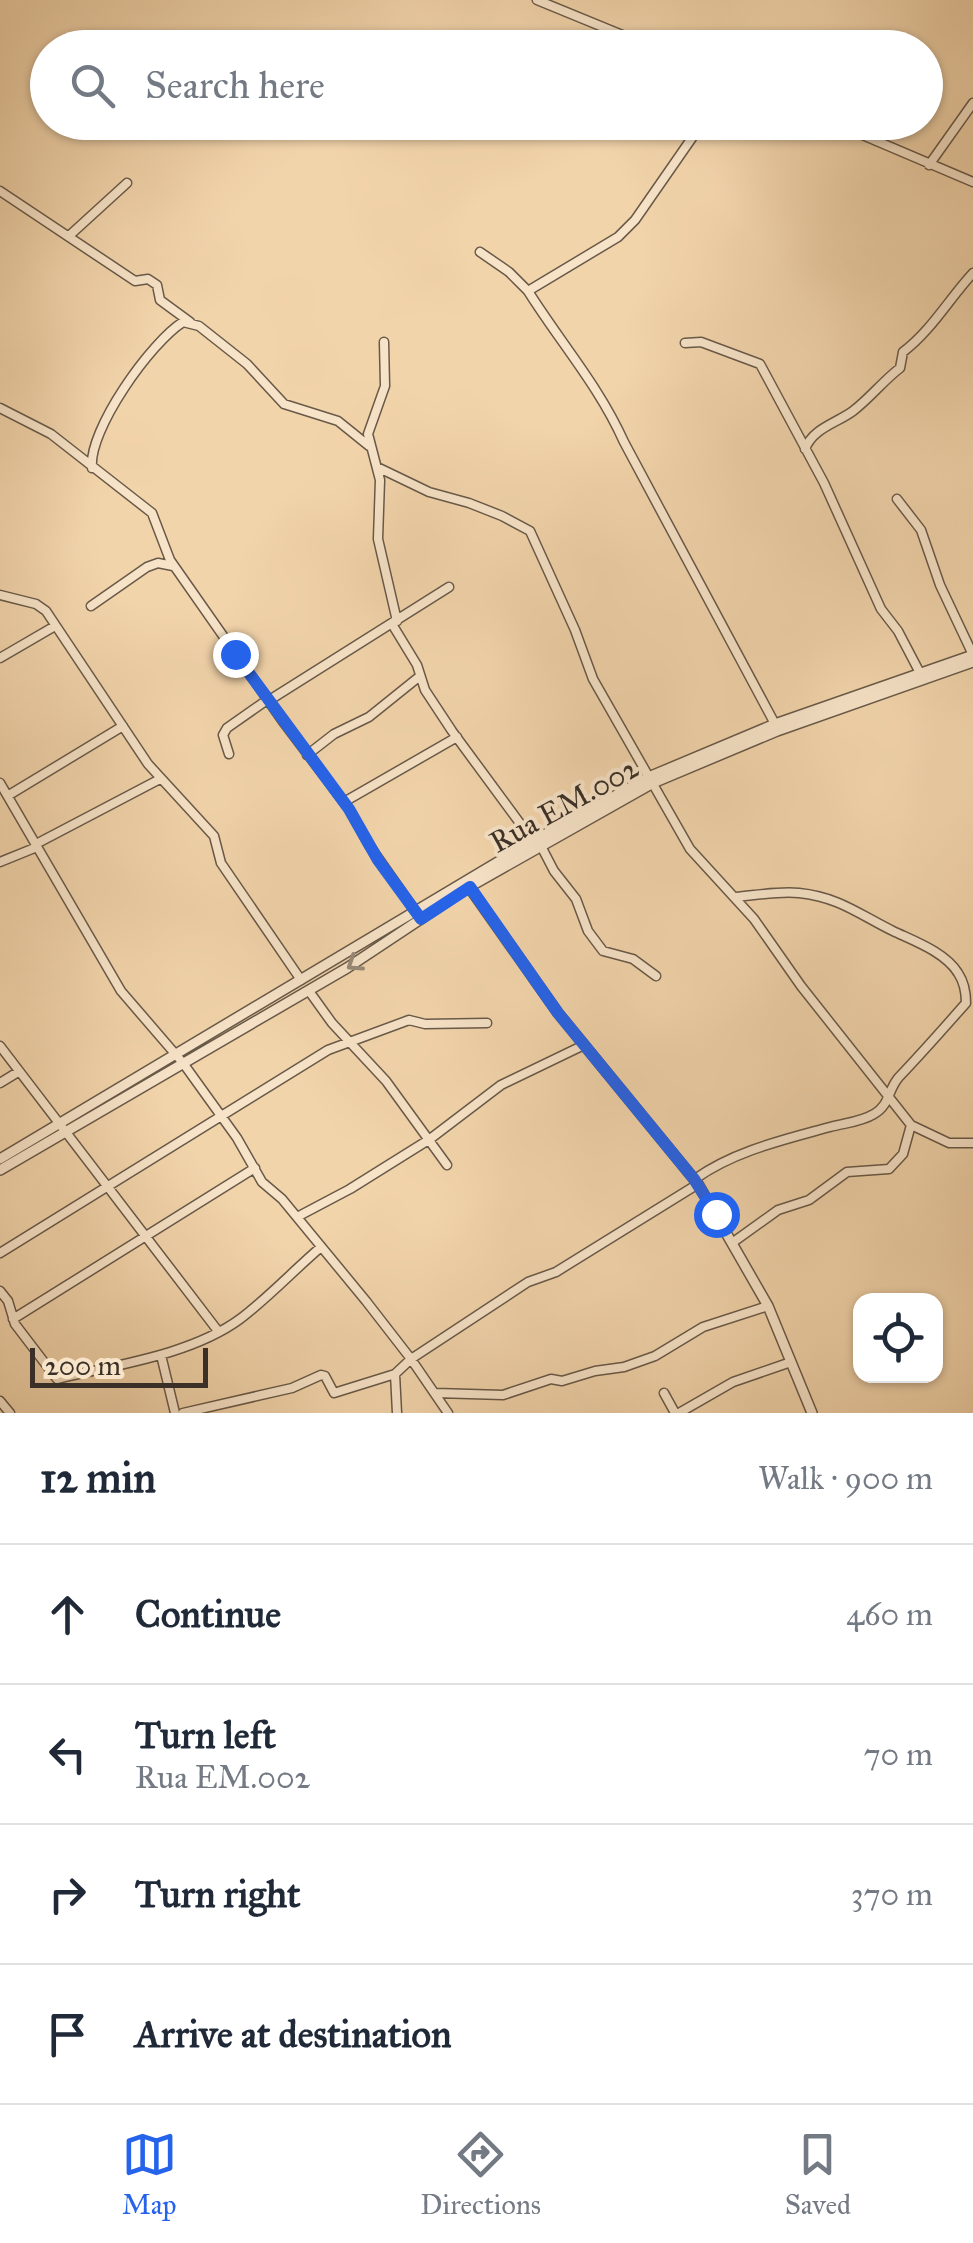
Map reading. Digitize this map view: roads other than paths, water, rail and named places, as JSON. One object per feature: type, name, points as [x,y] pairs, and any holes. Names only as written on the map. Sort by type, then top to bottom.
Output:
[{"type":"street","points":[[537,0],[610,30]]},
{"type":"street","points":[[929,165],[973,103]]},
{"type":"street","points":[[528,291],[618,237],[636,220],[690,140]]},
{"type":"street","points":[[873,140],[973,182]]},
{"type":"street","points":[[70,236],[128,183]]},
{"type":"street","points":[[0,190],[135,280],[148,279],[157,284],[160,300],[247,364],[284,404],[338,421],[369,446]]},
{"type":"street","points":[[480,252],[528,291],[609,409],[775,724]]},
{"type":"street","points":[[805,449],[809,438],[852,412],[900,368],[903,352],[922,338],[942,308],[973,274]]},
{"type":"street","points":[[92,468],[94,440],[120,395],[174,328],[190,322]]},
{"type":"street","points":[[384,342],[385,386],[372,419],[369,446],[377,467],[378,539],[395,623],[418,664],[426,690],[576,899],[588,931],[603,951],[633,960],[656,976]]},
{"type":"street","points":[[684,343],[701,342],[760,364],[882,609],[920,674]]},
{"type":"street","points":[[0,408],[51,434],[152,513],[164,548],[176,567],[268,701],[344,802],[378,860],[418,915]]},
{"type":"street","points":[[377,467],[429,492],[470,502],[530,531],[593,679],[690,850],[736,897],[911,1125],[949,1143],[971,1138]]},
{"type":"street","points":[[897,499],[921,530],[940,585],[973,657]]},
{"type":"street","points":[[91,606],[148,567],[158,563],[176,567]]},
{"type":"street","points":[[229,754],[223,735],[227,728],[448,587]]},
{"type":"street","points":[[0,596],[36,604],[46,611],[160,778],[214,836],[221,863],[301,980]]},
{"type":"street","points":[[0,658],[54,626]]},
{"type":"street","name":"Rua EM.002","points":[[652,780],[973,657]]},
{"type":"street","name":"Rua EM.002","points":[[0,1170],[180,1059],[308,990],[418,915],[537,843],[652,780],[775,724],[973,657]]},
{"type":"street","points":[[307,755],[334,734],[369,718],[420,676]]},
{"type":"street","points":[[9,795],[123,726]]},
{"type":"street","points":[[344,802],[457,737]]},
{"type":"street","points":[[0,862],[37,846],[160,778]]},
{"type":"street","points":[[0,783],[121,991],[180,1059],[262,1182],[321,1246],[411,1359],[448,1413]]},
{"type":"street","name":"Rua EM.002","points":[[180,1059],[301,980],[470,887],[537,843]]},
{"type":"street","points":[[470,887],[528,973],[696,1182],[768,1306],[812,1413]]},
{"type":"street","points":[[183,1413],[228,1408],[321,1375],[334,1393],[395,1374],[411,1359],[528,1282],[556,1272],[696,1182],[713,1166],[755,1148],[870,1117],[890,1099],[897,1079],[966,1003],[958,973],[911,937],[841,903],[801,893],[736,897]]},
{"type":"street","points":[[308,990],[386,1081],[447,1165]]},
{"type":"street","points":[[0,1253],[328,1050],[409,1020],[426,1024],[486,1024]]},
{"type":"street","points":[[296,1217],[430,1140],[501,1085],[584,1045]]},
{"type":"street","points":[[0,1046],[218,1332]]},
{"type":"street","points":[[0,1082],[18,1072]]},
{"type":"street","points":[[732,1243],[778,1210],[809,1200],[848,1172],[889,1168],[903,1154],[911,1125]]},
{"type":"street","name":"Rua EM.002","points":[[0,1159],[63,1128]]},
{"type":"street","points":[[13,1318],[255,1168]]},
{"type":"street","points":[[0,1291],[13,1318],[57,1380],[161,1355],[218,1332],[239,1320],[321,1246]]},
{"type":"street","points":[[436,1394],[503,1396],[551,1378],[562,1382],[594,1371],[624,1367],[655,1356],[704,1327],[768,1306]]},
{"type":"street","points":[[161,1355],[175,1413]]},
{"type":"street","points":[[664,1394],[677,1413],[733,1382],[790,1362]]},
{"type":"street","points":[[395,1374],[398,1413]]},
{"type":"street","points":[[0,1401],[10,1413]]}]
